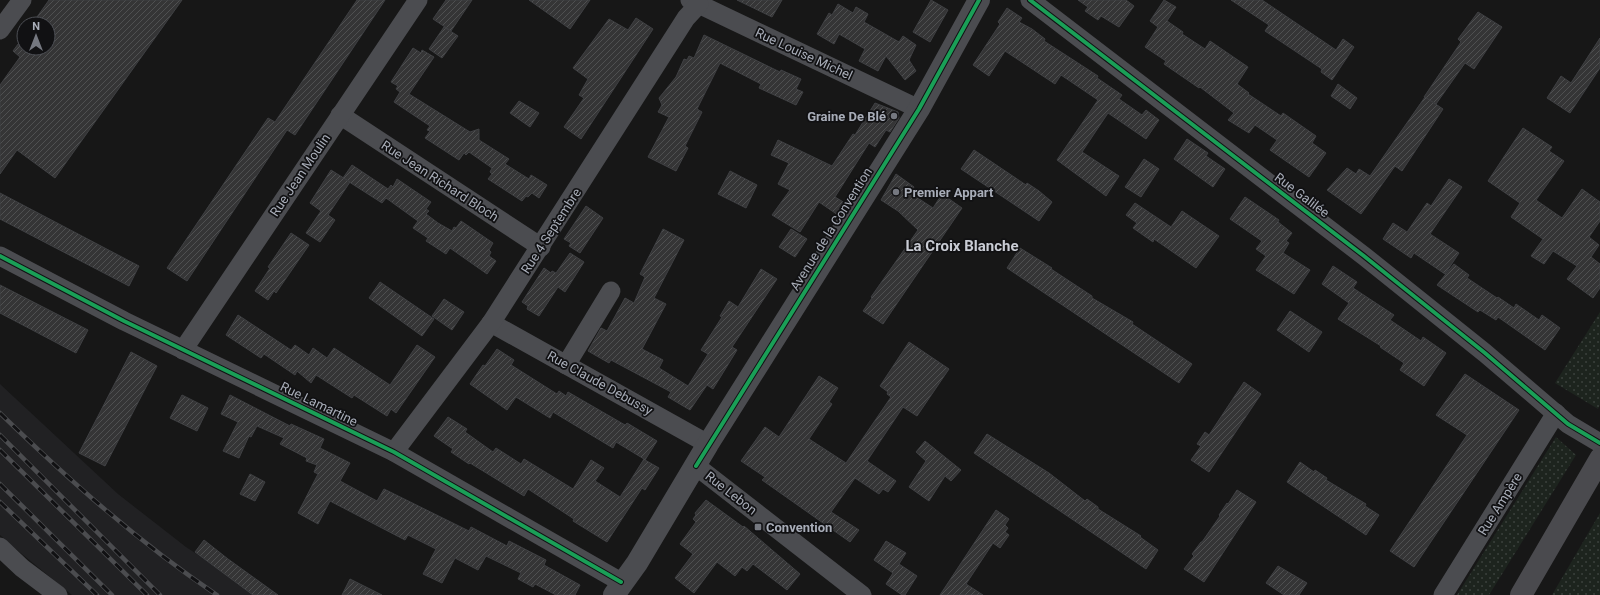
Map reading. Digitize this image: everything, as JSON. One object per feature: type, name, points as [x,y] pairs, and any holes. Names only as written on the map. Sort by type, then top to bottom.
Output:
[{"type":"main road","points":[[1521,595],[1600,460]]},
{"type":"street","points":[[0,30],[22,0]]},
{"type":"street","name":"Rue Jean Moulin","points":[[183,350],[418,0]]},
{"type":"street","name":"Avenue de la Convention","points":[[618,589],[637,563],[708,444],[919,109],[979,0]]},
{"type":"street","name":"Rue Galilée","points":[[1030,0],[1364,256],[1562,418],[1600,443]]},
{"type":"street","name":"Rue Louise Michel","points":[[694,2],[919,109]]},
{"type":"street","name":"Rue 4 Septembre","points":[[394,452],[491,324],[686,18],[694,2]]},
{"type":"street","name":"Rue Jean Richard Bloch","points":[[340,115],[541,247]]},
{"type":"street","name":"Rue Lamartine","points":[[0,256],[183,350],[394,452],[618,589]]},
{"type":"street","points":[[566,365],[611,291]]},
{"type":"street","name":"Rue Claude Debussy","points":[[491,324],[708,444]]},
{"type":"street","name":"Rue Ampère","points":[[1443,595],[1562,418]]},
{"type":"street","name":"Rue Lebon","points":[[696,466],[862,595]]},
{"type":"street","points":[[0,547],[22,568],[58,595]]},
{"type":"shaded area","points":[[1600,312],[1600,405],[1598,409],[1555,383]]},
{"type":"shaded area","points":[[0,384],[118,494],[186,547],[259,595],[72,595],[0,535]]},
{"type":"shaded area","points":[[1556,437],[1576,455],[1489,595],[1457,595]]},
{"type":"shaded area","points":[[1600,513],[1600,595],[1552,595]]},
{"type":"building","points":[[49,0],[182,0],[55,178],[17,150],[0,174],[0,85],[20,57],[19,56],[56,56],[56,16],[38,16]]},
{"type":"building","points":[[357,0],[385,0],[295,135],[287,130],[187,281],[167,268],[268,118],[275,122]]},
{"type":"building","points":[[446,0],[472,0],[451,31],[433,19]]},
{"type":"building","points":[[529,0],[590,0],[570,29]]},
{"type":"building","points":[[737,0],[782,0],[772,17]]},
{"type":"building","points":[[931,0],[948,10],[930,42],[913,32]]},
{"type":"building","points":[[1078,0],[1126,0],[1134,6],[1119,27],[1101,16],[1098,20],[1085,11],[1088,7]]},
{"type":"building","points":[[1164,0],[1176,7],[1167,21],[1183,32],[1182,34],[1205,49],[1210,41],[1248,67],[1237,84],[1249,93],[1248,94],[1281,116],[1283,113],[1316,136],[1312,143],[1326,153],[1309,177],[1270,150],[1277,140],[1255,125],[1249,133],[1228,120],[1234,113],[1200,87],[1199,88],[1164,64],[1166,61],[1145,47],[1158,27],[1150,21]]},
{"type":"building","points":[[1231,0],[1262,0],[1336,50],[1343,39],[1354,47],[1332,80],[1321,72],[1322,69],[1265,31],[1269,25]]},
{"type":"building","points":[[838,4],[853,13],[856,7],[868,14],[864,22],[899,42],[903,36],[916,45],[909,60],[916,71],[905,80],[886,56],[878,71],[859,61],[865,49],[839,34],[834,44],[817,34],[829,13],[832,15]]},
{"type":"building","points":[[1007,8],[1022,18],[1019,22],[1032,29],[1045,39],[1044,41],[1098,76],[1097,78],[1122,95],[1119,99],[1142,115],[1146,110],[1159,120],[1146,139],[1108,113],[1082,152],[1119,176],[1106,196],[1057,160],[1098,100],[1061,75],[1055,84],[1005,51],[989,76],[973,65],[1000,24],[998,22]]},
{"type":"building","points":[[1478,12],[1502,27],[1474,69],[1465,63],[1436,104],[1424,97],[1461,42],[1458,39]]},
{"type":"building","points":[[636,18],[653,29],[581,139],[564,127],[584,98],[579,95],[588,79],[573,68],[609,19],[628,30]]},
{"type":"building","points":[[444,27],[458,36],[442,58],[429,49]]},
{"type":"building","points":[[704,35],[780,72],[781,70],[801,79],[796,89],[803,92],[796,105],[759,88],[761,84],[720,63],[697,109],[702,112],[685,146],[688,148],[676,171],[648,157],[669,117],[658,112],[662,105],[659,98],[676,77],[684,59],[687,60],[689,56],[694,58]]},
{"type":"building","points":[[1600,38],[1600,68],[1570,113],[1547,98],[1561,76],[1571,83]]},
{"type":"building","points":[[413,48],[421,53],[422,50],[434,57],[409,94],[470,132],[479,129],[479,140],[509,159],[505,164],[529,179],[531,175],[547,185],[539,198],[532,193],[528,197],[526,196],[522,201],[488,179],[492,174],[490,172],[492,168],[469,152],[466,155],[464,153],[459,160],[425,138],[430,131],[427,130],[430,126],[394,102],[400,92],[396,89],[398,86],[391,82]]},
{"type":"building","points":[[1338,84],[1357,98],[1350,109],[1331,96]]},
{"type":"building","points":[[1425,97],[1443,109],[1402,171],[1395,166],[1361,214],[1327,190],[1347,168],[1356,174],[1359,169],[1370,176]]},
{"type":"building","points":[[519,101],[539,113],[530,127],[510,113]]},
{"type":"building","points":[[875,103],[898,112],[899,118],[890,132],[886,130],[875,147],[869,143],[835,197],[845,203],[838,215],[819,202],[800,232],[772,215],[790,190],[778,184],[789,163],[771,155],[778,140],[832,166],[853,134],[855,135]]},
{"type":"building","points":[[1523,128],[1552,147],[1549,151],[1564,161],[1536,200],[1562,218],[1582,189],[1600,202],[1600,221],[1589,237],[1599,245],[1591,257],[1600,264],[1600,288],[1593,298],[1567,279],[1577,266],[1553,251],[1544,264],[1531,256],[1543,239],[1511,217],[1520,203],[1488,181]]},
{"type":"building","points":[[1187,139],[1208,153],[1206,156],[1225,169],[1213,187],[1174,159]]},
{"type":"building","points":[[974,150],[1026,185],[1027,183],[1039,191],[1052,202],[1039,221],[961,169]]},
{"type":"building","points":[[1144,159],[1159,169],[1141,197],[1125,187]]},
{"type":"building","points":[[352,165],[388,189],[391,185],[393,187],[397,179],[431,202],[426,209],[429,211],[426,214],[438,223],[452,231],[461,221],[493,243],[489,250],[491,252],[489,256],[496,261],[487,274],[450,248],[446,254],[426,241],[428,238],[413,228],[418,221],[386,198],[382,203],[343,178]]},
{"type":"building","points":[[331,170],[350,182],[328,215],[335,220],[320,242],[306,233],[321,211],[310,203]]},
{"type":"building","points":[[730,171],[757,185],[746,208],[718,194]]},
{"type":"building","points":[[896,174],[914,187],[910,193],[933,208],[942,194],[962,208],[883,324],[863,311],[872,298],[871,297],[918,230],[898,211],[881,200]]},
{"type":"building","points":[[1449,179],[1462,187],[1430,234],[1459,253],[1445,274],[1414,253],[1411,258],[1383,239],[1393,223],[1407,232],[1427,203],[1431,206]]},
{"type":"building","points":[[0,193],[139,266],[129,286],[0,219]]},
{"type":"building","points":[[1245,197],[1279,220],[1278,222],[1292,233],[1286,241],[1289,243],[1283,253],[1310,270],[1294,294],[1256,270],[1266,256],[1256,249],[1262,241],[1230,219]]},
{"type":"building","points":[[1135,203],[1171,227],[1182,211],[1219,236],[1196,268],[1154,239],[1153,242],[1133,228],[1137,223],[1126,215]]},
{"type":"building","points":[[586,206],[603,218],[580,253],[569,246],[571,243],[564,239]]},
{"type":"building","points":[[663,229],[684,240],[654,298],[666,304],[642,349],[663,360],[659,368],[688,386],[708,354],[701,350],[722,317],[720,316],[729,301],[738,307],[761,269],[777,279],[732,347],[737,350],[713,389],[707,385],[690,410],[668,397],[671,392],[611,360],[609,363],[588,351],[601,328],[607,331],[625,298],[634,303],[645,277],[640,274]]},
{"type":"building","points":[[791,229],[807,239],[795,257],[779,247]]},
{"type":"building","points":[[291,233],[309,245],[276,293],[274,291],[268,300],[255,291],[270,268],[268,267]]},
{"type":"building","points":[[1020,248],[1052,268],[1051,269],[1092,296],[1092,298],[1133,322],[1132,324],[1192,364],[1179,383],[1007,268]]},
{"type":"building","points":[[570,253],[584,262],[565,292],[558,287],[539,316],[527,309],[528,306],[522,302],[544,268],[551,273],[552,271],[556,273]]},
{"type":"building","points":[[1454,264],[1469,275],[1467,278],[1497,298],[1498,297],[1514,308],[1516,304],[1539,320],[1542,315],[1560,328],[1545,350],[1498,317],[1496,320],[1480,310],[1478,312],[1437,285]]},
{"type":"building","points":[[1333,266],[1357,282],[1353,288],[1394,315],[1390,320],[1421,341],[1423,337],[1446,353],[1424,386],[1400,370],[1404,363],[1380,347],[1381,346],[1338,319],[1349,303],[1322,284]]},
{"type":"building","points":[[380,282],[434,319],[422,336],[369,298]]},
{"type":"building","points":[[0,285],[88,330],[76,353],[0,313]]},
{"type":"building","points":[[444,299],[464,312],[452,330],[432,316]]},
{"type":"building","points":[[1290,311],[1322,332],[1309,352],[1277,330]]},
{"type":"building","points":[[238,315],[291,350],[295,345],[309,355],[313,348],[327,358],[334,348],[390,385],[417,345],[435,357],[396,413],[391,409],[387,416],[354,395],[352,398],[316,375],[311,383],[297,371],[295,375],[264,354],[261,358],[226,335]]},
{"type":"building","points":[[909,342],[949,369],[917,416],[903,407],[867,461],[896,481],[888,492],[883,489],[879,494],[855,478],[831,512],[859,530],[850,542],[762,480],[765,477],[741,461],[765,427],[779,437],[819,376],[838,388],[829,402],[832,404],[809,439],[846,463],[891,397],[887,394],[888,392],[880,386]]},
{"type":"building","points":[[497,349],[514,360],[511,365],[557,394],[559,391],[566,396],[568,392],[625,425],[627,423],[657,441],[645,460],[659,468],[645,490],[642,488],[607,542],[573,521],[574,519],[528,489],[524,496],[470,463],[469,464],[451,452],[453,449],[434,436],[448,417],[467,429],[465,432],[493,452],[496,448],[521,464],[524,459],[573,489],[591,460],[604,468],[595,481],[620,497],[644,459],[616,442],[613,448],[553,412],[550,418],[516,397],[507,410],[470,384],[483,365],[485,366]]},
{"type":"building","points":[[131,352],[157,366],[105,466],[79,453]]},
{"type":"building","points":[[1465,374],[1519,410],[1414,567],[1390,551],[1467,435],[1436,415]]},
{"type":"building","points":[[1244,382],[1261,394],[1209,472],[1191,460],[1201,446],[1197,444],[1205,432],[1209,435]]},
{"type":"building","points":[[182,395],[208,408],[197,431],[170,418]]},
{"type":"building","points":[[230,395],[290,426],[291,424],[324,439],[320,448],[350,463],[340,481],[377,501],[384,489],[469,531],[471,527],[507,546],[509,541],[546,560],[544,565],[580,585],[575,595],[556,595],[535,584],[533,587],[518,579],[521,573],[486,556],[478,570],[455,558],[442,583],[423,574],[436,549],[408,535],[405,540],[330,501],[318,524],[298,513],[318,474],[314,472],[317,465],[306,461],[307,458],[280,444],[284,438],[257,426],[251,437],[249,436],[239,458],[223,451],[238,422],[221,414]]},
{"type":"building","points":[[987,434],[1049,473],[1085,501],[1087,499],[1098,507],[1098,509],[1141,536],[1140,537],[1158,550],[1146,569],[974,453]]},
{"type":"building","points":[[925,441],[961,470],[951,481],[945,476],[929,501],[909,487],[926,461],[916,452]]},
{"type":"building","points":[[1300,462],[1314,472],[1315,470],[1327,478],[1326,480],[1366,504],[1365,506],[1379,515],[1366,535],[1287,482]]},
{"type":"building","points":[[250,474],[265,482],[255,501],[240,494]]},
{"type":"building","points":[[1237,490],[1256,502],[1204,582],[1184,569],[1194,556],[1192,554],[1202,542]]},
{"type":"building","points":[[706,500],[743,527],[744,526],[800,574],[787,590],[753,564],[747,571],[742,567],[735,576],[717,562],[694,593],[675,578],[693,554],[680,544],[696,522],[693,519],[696,515],[695,513]]},
{"type":"building","points":[[996,510],[1009,519],[1005,525],[1008,528],[1005,532],[1009,535],[1000,548],[993,543],[966,584],[983,595],[940,595]]},
{"type":"building","points":[[204,540],[278,595],[253,595],[195,552]]},
{"type":"building","points":[[886,541],[906,553],[899,564],[917,576],[905,595],[902,595],[886,584],[893,573],[874,560]]},
{"type":"building","points":[[1278,566],[1307,583],[1299,595],[1284,595],[1266,583]]},
{"type":"building","points":[[350,579],[382,595],[342,595]]},
{"type":"railway","points":[[0,413],[51,462],[104,509],[159,553],[217,595]]},
{"type":"railway","points":[[0,435],[160,595]]},
{"type":"railway","points":[[0,450],[147,595]]},
{"type":"railway","points":[[0,484],[112,595]]},
{"type":"railway","points":[[0,502],[97,595]]},
{"type":"cycle path","points":[[696,466],[919,109],[979,0]]},
{"type":"cycle path","points":[[1030,0],[1364,256],[1485,353],[1568,424],[1600,443]]},
{"type":"cycle path","points":[[0,256],[124,321],[394,452],[621,582]]},
{"type":"place","name":"Graine De Blé","points":[[894,116]]},
{"type":"place","name":"Premier Appart","points":[[896,192]]},
{"type":"place","name":"Convention","points":[[758,527]]},
{"type":"district","name":"La Croix Blanche","points":[[962,246]]}]
